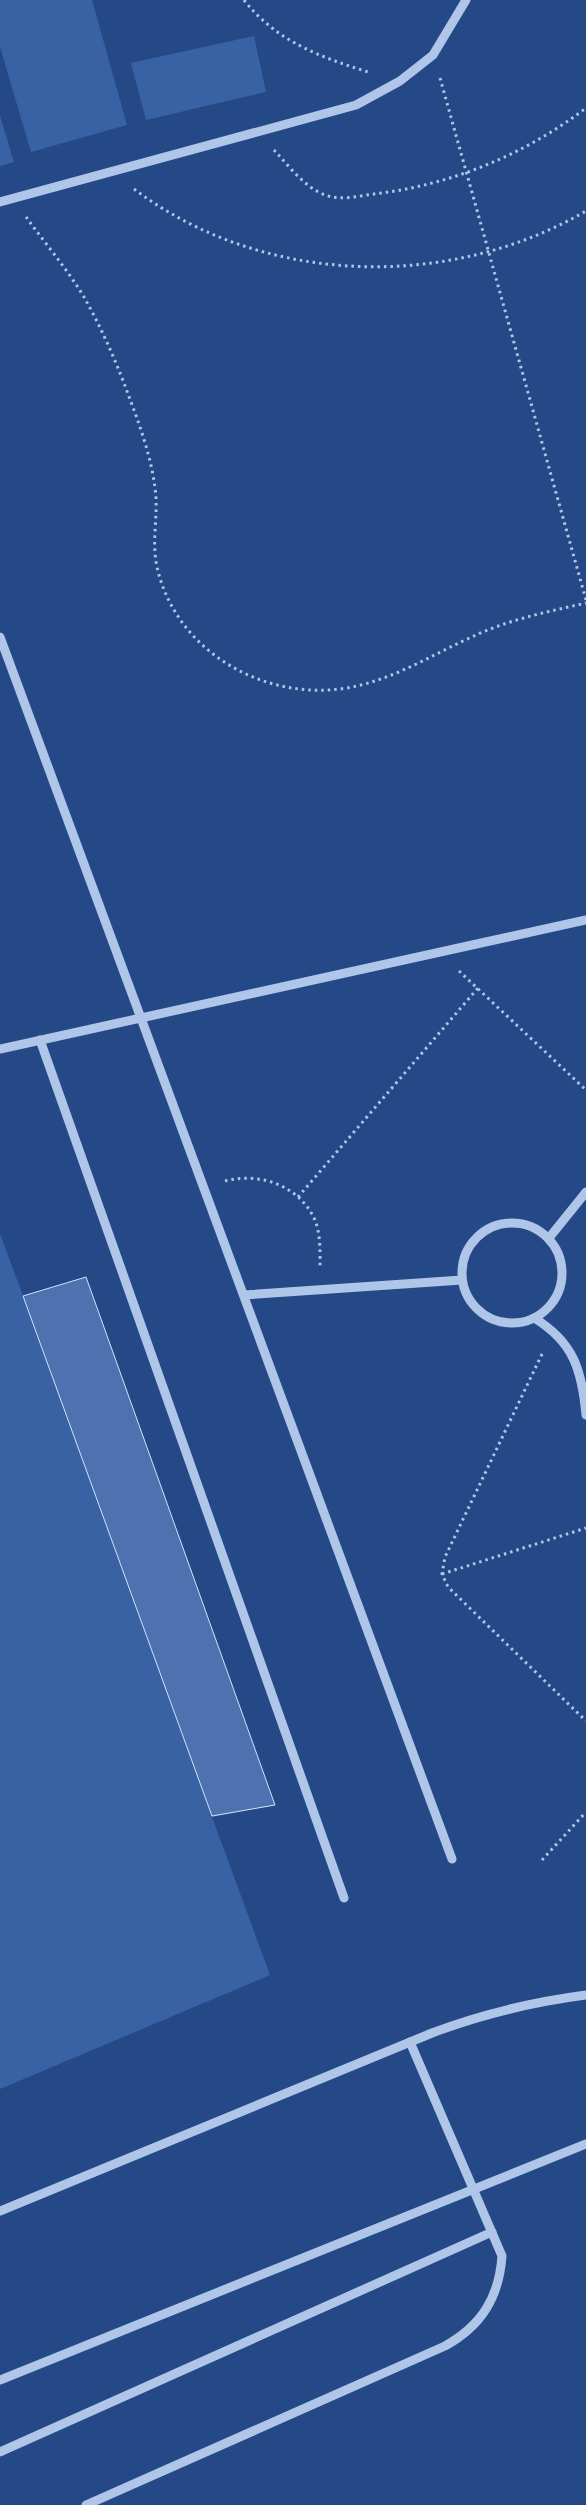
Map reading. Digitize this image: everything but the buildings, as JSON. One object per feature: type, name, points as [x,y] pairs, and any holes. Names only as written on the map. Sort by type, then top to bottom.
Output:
[{"type":"lane","points":[[0,202],[356,105],[400,81],[433,55],[466,0]]},
{"type":"lane","points":[[0,637],[452,1859]]},
{"type":"lane","points":[[0,1049],[586,920]]},
{"type":"lane","points":[[40,1040],[344,1898]]},
{"type":"lane","points":[[549,1238],[586,1192]]},
{"type":"lane","points":[[505,1223],[521,1223],[536,1228],[549,1238],[557,1251],[562,1266],[562,1282],[556,1296],[547,1309],[534,1318],[519,1322],[503,1322],[488,1318],[476,1308],[467,1295],[462,1280],[462,1264],[468,1249],[477,1236],[490,1228],[505,1223]]},
{"type":"lane","points":[[244,1295],[462,1280]]},
{"type":"lane","points":[[534,1318],[553,1332],[572,1355],[580,1373],[586,1414]]},
{"type":"lane","points":[[0,2211],[466,2020],[501,2010],[586,1995]]},
{"type":"lane","points":[[86,2505],[461,2337],[487,2310],[498,2284],[502,2256],[410,2042]]},
{"type":"lane","points":[[0,2380],[586,2144]]},
{"type":"lane","points":[[0,2452],[492,2232]]},
{"type":"path","points":[[244,0],[254,13],[277,33],[303,49],[332,61],[400,81]]},
{"type":"path","points":[[13,198],[83,296],[108,346],[128,393],[151,465],[156,515],[154,542],[163,589],[187,630],[203,648],[222,662],[243,673],[289,687],[329,690],[364,685],[398,674],[486,631],[535,614],[586,602],[433,55]]},
{"type":"path","points":[[256,132],[315,190],[341,198],[421,186],[467,173],[505,158],[542,138],[586,108]]},
{"type":"path","points":[[112,172],[147,197],[198,227],[238,243],[278,255],[320,263],[362,267],[396,267],[447,262],[488,252],[544,233],[586,211]]},
{"type":"path","points":[[440,953],[586,1090]]},
{"type":"path","points":[[298,1197],[478,988]]},
{"type":"path","points":[[205,1190],[216,1184],[249,1178],[279,1184],[292,1190],[315,1218],[319,1240],[321,1291]]},
{"type":"path","points":[[553,1332],[445,1557],[442,1574],[448,1587],[586,1721]]},
{"type":"path","points":[[442,1574],[586,1528]]},
{"type":"path","points":[[542,1860],[586,1812]]},
{"type":"shaded area","points":[[0,0],[92,0],[127,125],[31,152],[0,47]]},
{"type":"shaded area","points":[[254,36],[266,92],[146,120],[131,63]]},
{"type":"shaded area","points":[[0,116],[14,162],[0,166]]},
{"type":"shaded area","points":[[0,1234],[23,1296],[86,1277],[275,1805],[212,1817],[270,1975],[0,2089]]}]
